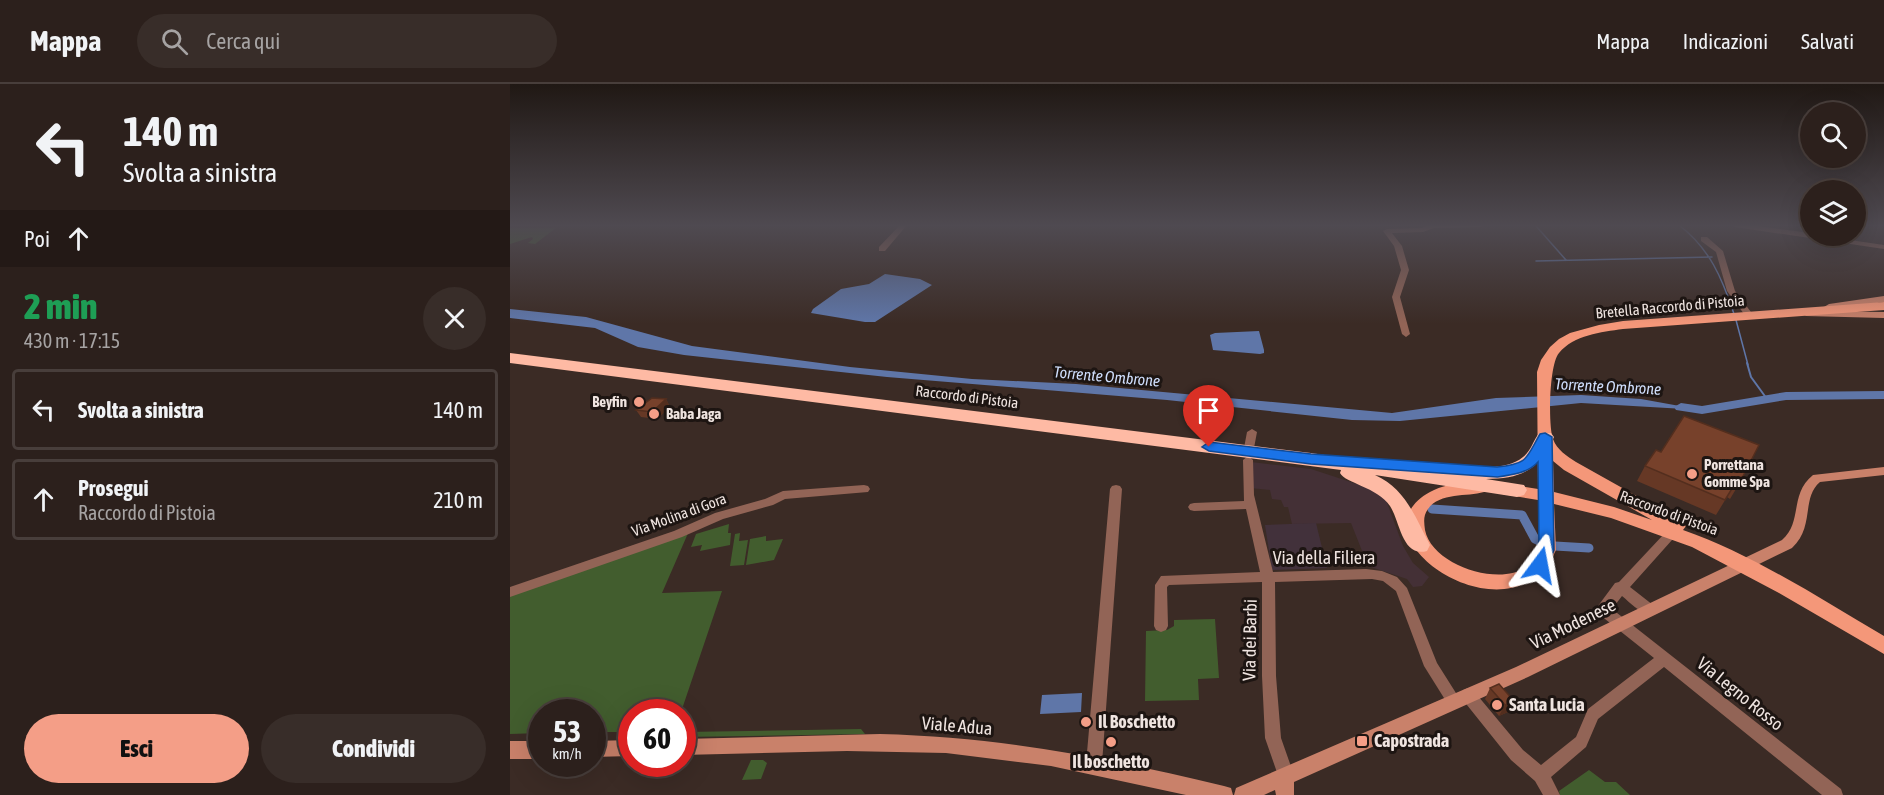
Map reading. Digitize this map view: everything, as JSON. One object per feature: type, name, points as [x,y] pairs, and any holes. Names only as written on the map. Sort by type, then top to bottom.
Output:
[{"type":"highway","name":"Raccordo di Pistoia","points":[[510,358],[1314,463]]},
{"type":"highway","name":"Raccordo di Pistoia","points":[[510,364],[1517,490]]},
{"type":"highway","points":[[1314,463],[1504,471],[1523,467],[1533,460],[1541,450],[1545,437]]},
{"type":"highway","points":[[1314,463],[1362,477],[1386,489],[1400,505],[1414,538],[1420,545]]},
{"type":"main road","name":"Bretella Raccordo di Pistoia","points":[[1420,545],[1439,564],[1471,579],[1492,582],[1513,580],[1540,565],[1546,550],[1545,366],[1554,349],[1567,339],[1591,330],[1623,325],[1884,306]]},
{"type":"main road","points":[[1545,437],[1550,449],[1565,463],[1732,559]]},
{"type":"main road","points":[[1420,545],[1414,519],[1417,509],[1431,496],[1458,488],[1517,490]]},
{"type":"main road","name":"Raccordo di Pistoia","points":[[1517,490],[1581,504],[1698,542],[1786,588],[1884,646]]},
{"type":"street","points":[[1402,258],[1405,270],[1395,297],[1406,334]]},
{"type":"street","points":[[1721,258],[1731,291],[1750,316]]},
{"type":"street","points":[[1817,311],[1884,299]]},
{"type":"street","points":[[1792,313],[1884,315]]},
{"type":"street","name":"Via dei Barbi","points":[[1252,432],[1247,484],[1250,505],[1269,576],[1271,623],[1269,676],[1272,729],[1286,775]]},
{"type":"street","name":"Via Modenese","points":[[1243,795],[1565,652],[1648,609],[1794,540],[1798,533],[1806,490],[1812,481],[1833,475],[1884,471]]},
{"type":"street","name":"Via Molina di Gora","points":[[510,592],[678,534],[719,516],[769,502],[783,495],[864,489]]},
{"type":"street","points":[[1094,765],[1116,489]]},
{"type":"street","points":[[1194,507],[1250,505]]},
{"type":"street","points":[[1620,625],[1604,608],[1620,587],[1668,537]]},
{"type":"street","name":"Via della Filiera","points":[[1161,626],[1161,585],[1166,580],[1370,574],[1393,580],[1403,592],[1433,670],[1461,698]]},
{"type":"street","points":[[1620,587],[1648,609]]},
{"type":"street","name":"Via Legno Rosso","points":[[1620,625],[1665,658],[1835,795]]},
{"type":"street","points":[[1541,775],[1581,742],[1586,735],[1591,716],[1665,658]]},
{"type":"street","points":[[1461,698],[1517,755],[1541,775],[1552,795]]},
{"type":"street","name":"Viale Adua","points":[[696,747],[921,743],[1011,752],[1094,765],[1191,791],[1224,795]]},
{"type":"street","points":[[510,750],[528,750]]},
{"type":"street","points":[[1285,795],[1286,775]]},
{"type":"shaded area","points":[[1251,462],[1311,469],[1372,489],[1386,500],[1403,546],[1413,563],[1429,577],[1422,586],[1413,587],[1407,579],[1368,566],[1351,523],[1292,524],[1288,507],[1284,507],[1281,500],[1272,499],[1270,490],[1250,488]]},
{"type":"shaded area","points":[[1316,523],[1327,568],[1272,570],[1265,525]]},
{"type":"green space","points":[[729,524],[730,545],[700,551],[702,545],[691,547],[696,534]]},
{"type":"green space","points":[[689,531],[662,593],[722,591],[685,699],[618,699],[618,732],[606,732],[606,699],[528,699],[528,733],[510,734],[510,595]]},
{"type":"green space","points":[[740,533],[739,541],[748,540],[744,565],[730,566],[735,534]]},
{"type":"green space","points":[[766,536],[766,541],[783,539],[774,560],[746,565],[750,539]]},
{"type":"green space","points":[[1215,619],[1219,678],[1198,679],[1199,700],[1145,701],[1146,631],[1167,630],[1174,626],[1174,620]]},
{"type":"green space","points":[[861,729],[865,734],[696,737],[696,732]]},
{"type":"green space","points":[[751,760],[763,760],[767,763],[761,779],[742,780]]},
{"type":"green space","points":[[1589,770],[1605,782],[1616,782],[1630,795],[1560,795],[1559,791]]},
{"type":"water","points":[[885,274],[920,279],[932,285],[875,322],[811,313],[813,309],[841,289],[869,284]]},
{"type":"water","points":[[510,309],[586,317],[692,346],[850,367],[972,379],[1076,384],[1392,413],[1496,398],[1581,395],[1641,399],[1702,410],[1581,403],[1400,421],[1352,420],[1167,400],[887,377],[684,355],[638,347],[595,328],[510,318]]},
{"type":"water","points":[[1259,331],[1264,353],[1213,350],[1210,335]]},
{"type":"water","points":[[1082,693],[1081,712],[1040,714],[1042,695]]},
{"type":"building","points":[[652,398],[666,399],[652,412],[636,410]]},
{"type":"building","name":"Porrettana Gomme Spa","points":[[1684,416],[1759,445],[1739,484],[1736,482],[1725,500],[1645,466],[1656,450],[1661,452]]},
{"type":"building","points":[[1499,684],[1514,701],[1505,705],[1490,688]]},
{"type":"waterway","points":[[1536,261],[1660,258]]},
{"type":"waterway","points":[[1710,258],[1725,288],[1734,314]]},
{"type":"waterway","points":[[1736,320],[1748,365]]},
{"type":"waterway","points":[[1747,363],[1751,377],[1767,399]]},
{"type":"waterway","name":"Torrente Ombrone","points":[[1681,407],[1702,410],[1786,396],[1884,395]]},
{"type":"waterway","points":[[1432,509],[1522,515],[1535,539],[1539,541]]},
{"type":"waterway","points":[[1555,546],[1589,548]]},
{"type":"place","name":"Beyfin","points":[[639,402]]},
{"type":"place","name":"Baba Jaga","points":[[654,414]]},
{"type":"place","name":"Porrettana Gomme Spa","points":[[1692,474]]},
{"type":"place","name":"Santa Lucia","points":[[1497,705]]},
{"type":"place","name":"Il Boschetto","points":[[1086,722]]},
{"type":"place","name":"Capostrada","points":[[1362,741]]},
{"type":"place","name":"Il boschetto","points":[[1111,742]]},
{"type":"route","points":[[1209,447],[1311,459],[1497,472],[1512,470],[1528,464],[1539,454],[1545,437],[1546,550],[1540,565]]}]
